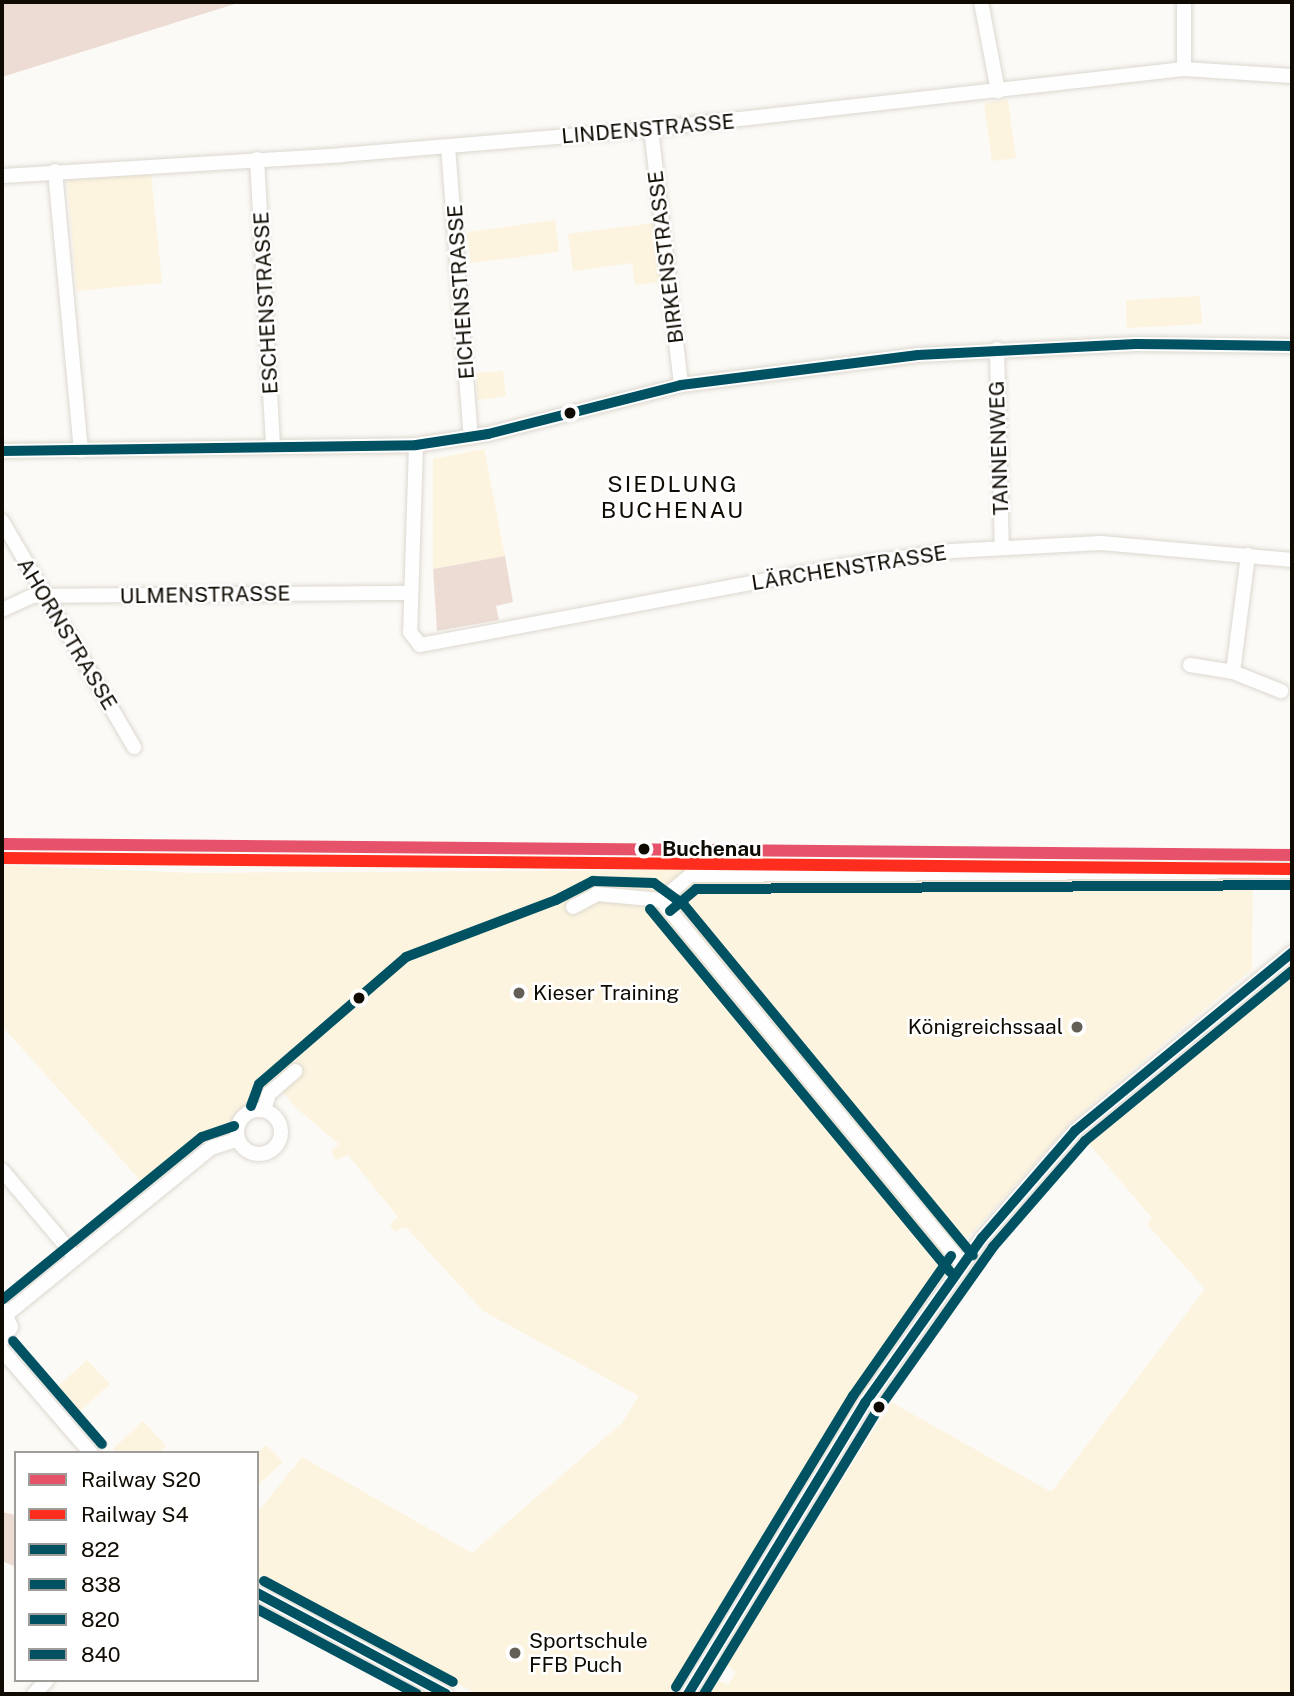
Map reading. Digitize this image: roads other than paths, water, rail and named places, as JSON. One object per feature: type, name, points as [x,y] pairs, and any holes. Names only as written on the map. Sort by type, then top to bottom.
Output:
[{"type":"street","points":[[981,2],[998,91]]},
{"type":"street","points":[[1184,69],[1185,2]]},
{"type":"street","name":"LINDENSTRASSE","points":[[2,176],[449,147],[651,129],[1184,69],[1292,76]]},
{"type":"street","name":"BIRKENSTRASSE","points":[[651,129],[681,385]]},
{"type":"street","name":"EICHENSTRASSE","points":[[449,147],[471,437]]},
{"type":"street","name":"ESCHENSTRASSE","points":[[257,159],[273,447]]},
{"type":"street","points":[[55,171],[81,450]]},
{"type":"street","points":[[2,452],[416,445],[471,437],[681,385],[845,363],[997,349],[1220,342],[1292,346]]},
{"type":"street","name":"TANNENWEG","points":[[997,349],[1002,547]]},
{"type":"street","points":[[411,593],[416,445]]},
{"type":"street","name":"AHORNSTRASSE","points":[[2,521],[134,747]]},
{"type":"street","name":"LÄRCHENSTRASSE","points":[[411,593],[413,641],[429,646],[841,566],[1002,547],[1101,543],[1292,560]]},
{"type":"street","points":[[1233,672],[1248,555]]},
{"type":"street","name":"ULMENSTRASSE","points":[[2,610],[32,596],[411,593]]},
{"type":"street","points":[[1190,665],[1233,672],[1281,691]]},
{"type":"street","points":[[661,900],[691,875],[1292,870]]},
{"type":"street","points":[[573,907],[597,894],[661,900],[962,1264]]},
{"type":"street","points":[[688,1694],[865,1403],[962,1264],[1074,1131],[1292,953]]},
{"type":"street","points":[[264,1110],[268,1094],[295,1071]]},
{"type":"street","points":[[264,1110],[276,1118],[281,1129],[276,1147],[264,1153],[246,1149],[238,1139],[242,1117],[264,1110]]},
{"type":"street","points":[[2,1340],[11,1327],[5,1311],[211,1148],[238,1139]]},
{"type":"street","points":[[264,1153],[267,1170]]},
{"type":"street","points":[[2,1170],[75,1257]]},
{"type":"street","points":[[2,1350],[89,1451]]},
{"type":"street","points":[[259,1594],[446,1694]]},
{"type":"rail line","name":"S20","points":[[2,844],[1292,855]]},
{"type":"rail line","name":"S4","points":[[2,858],[1292,869]]},
{"type":"place","name":"Buchenau","points":[[644,849]]},
{"type":"place","name":"Kieser Training","points":[[519,993]]},
{"type":"place","name":"Königreichssaal","points":[[1077,1027]]},
{"type":"place","name":"Sportschule FFB Puch","points":[[515,1653]]},
{"type":"district","name":"SIEDLUNG BUCHENAU","points":[[673,497]]}]
